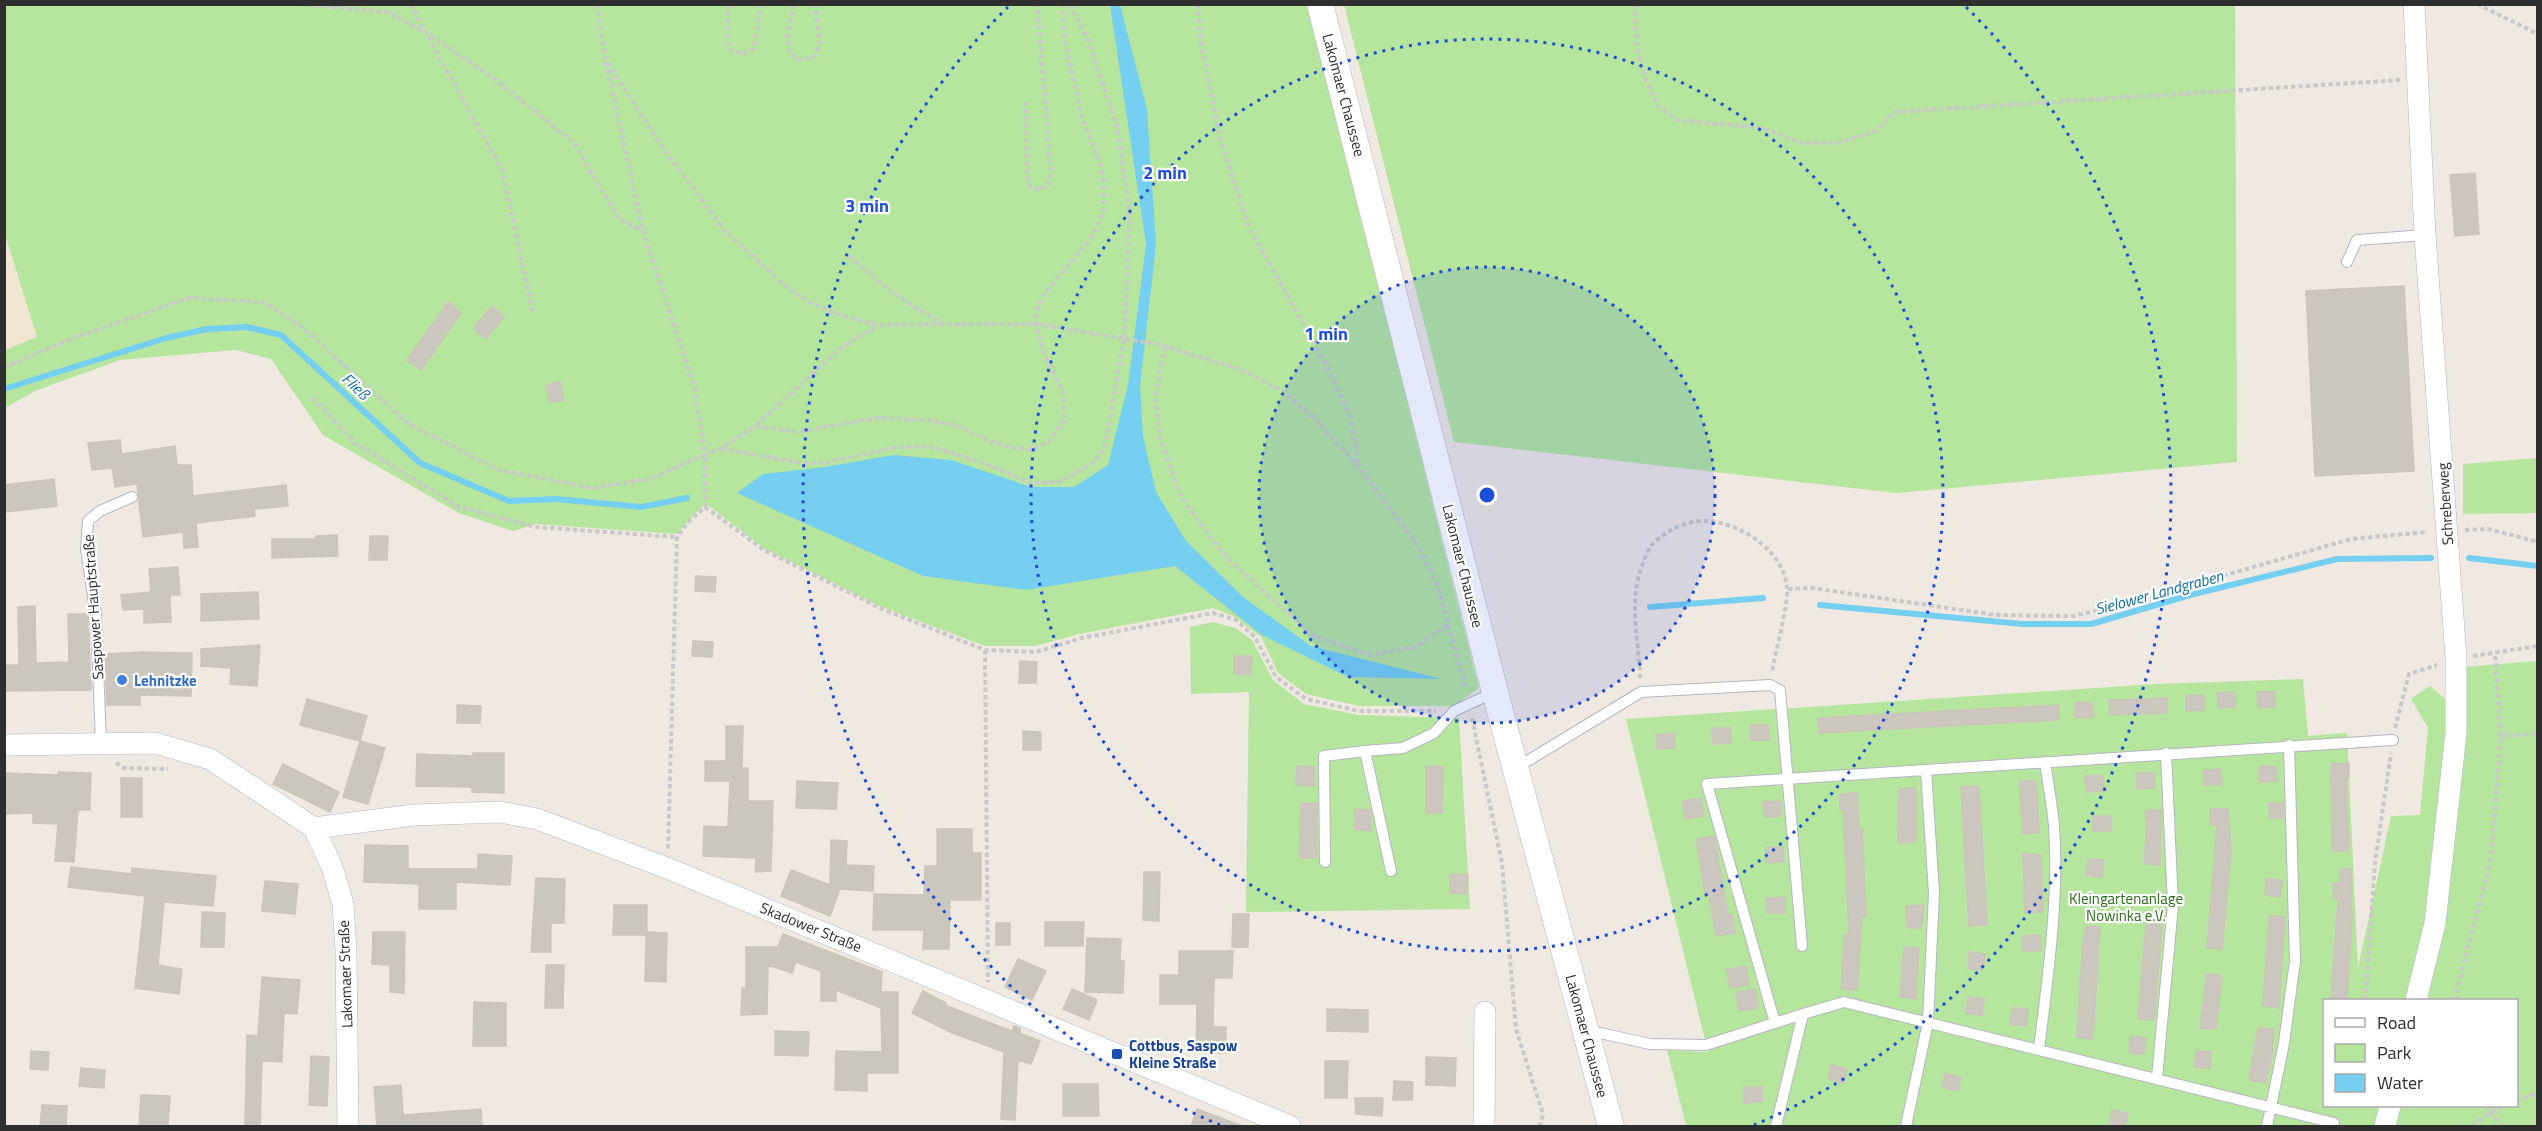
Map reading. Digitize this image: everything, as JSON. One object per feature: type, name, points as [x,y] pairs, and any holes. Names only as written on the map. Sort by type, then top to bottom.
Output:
[{"type":"street","name":"Lakomaer Chaussee","points":[[1320,4],[1495,692],[1611,1126]]},
{"type":"street","name":"Schreberweg","points":[[2414,4],[2425,235],[2456,658],[2456,733],[2435,924],[2416,999]]},
{"type":"street","points":[[4,745],[105,751],[155,743],[210,759],[314,828]]},
{"type":"street","name":"Skadower Straße","points":[[314,828],[406,815],[500,812],[537,819],[667,868],[1290,1126]]},
{"type":"street","name":"Lakomaer Straße","points":[[314,828],[332,867],[342,904],[346,950],[348,1126]]},
{"type":"street","points":[[1485,1012],[1485,1126]]},
{"type":"street","points":[[2385,1126],[2390,1107]]},
{"type":"lane","points":[[2347,262],[2357,240],[2425,235]]},
{"type":"lane","name":"Saspower Hauptstraße","points":[[105,751],[96,616],[86,549],[88,520],[100,511],[132,497]]},
{"type":"lane","points":[[1516,769],[1641,692],[1770,685],[1780,690],[1802,946]]},
{"type":"lane","points":[[1325,862],[1324,756],[1403,748],[1434,733],[1454,711],[1495,692]]},
{"type":"lane","points":[[1775,1023],[1707,784],[2393,740]]},
{"type":"lane","points":[[2267,1126],[2295,961],[2289,746]]},
{"type":"lane","points":[[1365,751],[1391,871]]},
{"type":"lane","points":[[2157,1078],[2174,905],[2166,753]]},
{"type":"lane","points":[[2039,1050],[2050,965],[2053,882],[2054,825],[2045,762]]},
{"type":"lane","points":[[1906,1126],[1928,1022],[1934,893],[1926,770]]},
{"type":"lane","points":[[1586,1030],[1650,1044],[1706,1045],[1844,1002],[2334,1123]]},
{"type":"lane","points":[[1776,1126],[1803,1014]]},
{"type":"path","points":[[302,4],[387,12],[426,33],[496,80],[574,143],[620,220],[643,231]]},
{"type":"path","points":[[410,4],[502,170],[533,313]]},
{"type":"path","points":[[597,4],[605,59],[643,231],[694,386],[705,455],[705,507],[689,521],[677,537],[667,868]]},
{"type":"path","points":[[729,4],[727,39],[731,50],[743,54],[754,48],[761,4]]},
{"type":"path","points":[[793,4],[788,31],[789,51],[798,60],[814,57],[820,44],[814,5]]},
{"type":"path","points":[[1026,100],[1027,176],[1030,186],[1038,190],[1049,184],[1051,172],[1037,4]]},
{"type":"path","points":[[756,426],[797,432],[876,418],[926,420],[956,425],[987,440],[1013,448],[1032,449],[1047,442],[1065,419],[1063,393],[1044,353],[1036,324],[1036,313],[1043,295],[1088,242],[1103,211],[1101,166],[1082,118],[1066,45],[1062,4]]},
{"type":"path","points":[[721,448],[803,463],[824,463],[897,447],[934,447],[992,466],[1030,483],[1059,482],[1093,463],[1105,447],[1124,339],[1130,216],[1117,126],[1088,40],[1070,4]]},
{"type":"path","points":[[1197,4],[1202,49],[1221,142],[1248,225],[1327,366],[1350,416],[1359,467]]},
{"type":"path","points":[[1635,4],[1637,47],[1644,76],[1659,107],[1677,120],[1763,128],[1801,143],[1839,143],[1876,131],[1894,112],[2418,79]]},
{"type":"path","points":[[2477,4],[2538,34]]},
{"type":"path","points":[[605,59],[658,141],[725,231],[784,285],[809,302],[842,316],[878,325],[946,327],[1036,324],[1165,346],[1240,369],[1282,391],[1314,418],[1359,467],[1416,543],[1438,587],[1450,622],[1502,863],[1516,1029],[1543,1114],[1540,1126]]},
{"type":"path","points":[[849,256],[894,294],[946,327]]},
{"type":"path","points":[[4,367],[76,337],[188,298],[264,302],[302,327],[406,423],[499,470],[593,488],[649,479],[721,448],[756,426],[842,347],[878,325]]},
{"type":"path","points":[[1165,346],[1155,396],[1160,438],[1182,499],[1224,555],[1313,636],[1370,655],[1416,647],[1450,622]]},
{"type":"path","points":[[313,398],[355,443],[459,507],[536,527],[677,537]]},
{"type":"path","points":[[705,507],[764,550],[882,609],[985,650],[1036,652],[1082,638],[1212,613],[1236,620],[1255,637],[1276,677],[1306,699],[1359,711],[1454,711]]},
{"type":"path","points":[[1641,692],[1633,605],[1638,576],[1651,545],[1679,525],[1709,521],[1739,530],[1768,548],[1784,571],[1788,589],[1770,685]]},
{"type":"path","points":[[1788,589],[1812,588],[1996,615],[2073,616],[2121,605],[2351,539],[2488,529],[2538,542]]},
{"type":"path","points":[[2365,999],[2375,863],[2393,740],[2409,674],[2456,658],[2538,646]]},
{"type":"path","points":[[985,650],[988,1001]]},
{"type":"path","points":[[2454,999],[2490,865],[2501,736],[2495,653]]},
{"type":"path","points":[[2501,736],[2538,734]]},
{"type":"path","points":[[105,751],[124,768],[171,769]]},
{"type":"path","points":[[2518,1101],[2538,1092]]},
{"type":"path","points":[[2486,1107],[2502,1126]]},
{"type":"path","points":[[2473,1126],[2490,1112],[2502,1107]]},
{"type":"shaded area","points":[[4,235],[37,337],[5,350],[4,350]]},
{"type":"green space","points":[[5,5],[1307,5],[1479,688],[1454,706],[1359,706],[1306,694],[1278,673],[1261,637],[1233,616],[1213,608],[1080,634],[1035,646],[985,646],[879,606],[765,549],[705,503],[677,534],[536,524],[513,531],[459,513],[323,435],[271,359],[236,350],[120,360],[35,391],[5,408],[5,350],[37,337],[5,235]]},
{"type":"green space","points":[[1344,5],[2235,5],[2237,462],[1896,493],[1454,442]]},
{"type":"green space","points":[[2537,458],[2537,513],[2463,514],[2463,464]]},
{"type":"green space","points":[[1213,622],[1235,628],[1252,640],[1273,680],[1304,704],[1359,715],[1459,718],[1470,909],[1246,912],[1249,692],[1191,694],[1190,627]]},
{"type":"green space","name":"Kleingartenanlage Nowinka e.V.","points":[[2537,661],[2537,1126],[1686,1126],[1667,1050],[1708,1052],[1626,719],[2156,684],[2303,679],[2308,736],[2347,733],[2358,968],[2391,816],[2420,815],[2428,728],[2411,699],[2430,686],[2451,704],[2423,932],[2442,938],[2455,832],[2463,667]]},
{"type":"water","points":[[1110,5],[1120,5],[1147,109],[1156,245],[1140,386],[1143,436],[1156,492],[1186,541],[1243,597],[1311,646],[1441,679],[1348,677],[1262,635],[1175,566],[1026,590],[923,576],[737,493],[763,474],[825,467],[893,455],[951,460],[1031,487],[1074,487],[1108,465],[1128,385],[1146,244]]},
{"type":"building","points":[[2475,173],[2479,234],[2455,236],[2450,175]]},
{"type":"building","points":[[2404,286],[2414,471],[2315,476],[2306,291]]},
{"type":"building","points":[[448,302],[461,313],[421,370],[407,360]]},
{"type":"building","points":[[492,306],[504,317],[486,339],[473,328]]},
{"type":"building","points":[[560,381],[564,400],[550,403],[546,385]]},
{"type":"building","points":[[120,440],[122,454],[175,446],[177,465],[191,465],[193,496],[286,485],[288,506],[254,509],[255,516],[196,523],[198,547],[184,548],[183,532],[143,537],[137,484],[115,487],[112,468],[92,470],[88,443]]},
{"type":"building","points":[[54,479],[57,506],[5,512],[4,485]]},
{"type":"building","points":[[337,535],[338,556],[272,558],[272,539],[316,539],[316,536]]},
{"type":"building","points":[[370,536],[388,536],[387,560],[369,560]]},
{"type":"building","points":[[178,567],[180,595],[170,595],[171,622],[144,623],[144,609],[123,610],[121,595],[151,592],[149,569]]},
{"type":"building","points":[[696,576],[716,577],[715,592],[695,591]]},
{"type":"building","points":[[258,592],[259,619],[201,621],[201,594]]},
{"type":"building","points":[[35,606],[36,663],[69,662],[68,614],[88,614],[91,690],[4,691],[4,665],[19,665],[18,607]]},
{"type":"building","points":[[693,641],[713,642],[712,657],[692,656]]},
{"type":"building","points":[[260,645],[257,686],[230,684],[231,668],[201,666],[201,649]]},
{"type":"building","points":[[192,653],[191,696],[140,695],[140,705],[107,705],[105,654]]},
{"type":"building","points":[[1234,656],[1252,656],[1251,675],[1234,674]]},
{"type":"building","points":[[1020,661],[1037,662],[1036,683],[1019,683]]},
{"type":"building","points":[[2235,692],[2236,707],[2218,708],[2217,693]]},
{"type":"building","points":[[2257,692],[2275,692],[2276,707],[2258,708]]},
{"type":"building","points":[[2204,695],[2204,710],[2186,711],[2186,696]]},
{"type":"building","points":[[2167,698],[2167,713],[2110,715],[2109,700]]},
{"type":"building","points":[[307,699],[367,716],[360,741],[300,725]]},
{"type":"building","points":[[2092,702],[2093,717],[2075,718],[2075,703]]},
{"type":"building","points":[[457,705],[481,706],[480,723],[457,723]]},
{"type":"building","points":[[2058,705],[2059,720],[1819,733],[1818,718]]},
{"type":"building","points":[[1751,725],[1768,725],[1769,740],[1751,740]]},
{"type":"building","points":[[726,726],[743,726],[742,768],[748,768],[748,801],[773,801],[771,871],[755,872],[756,858],[703,856],[704,826],[728,827],[730,781],[705,781],[705,761],[726,761]]},
{"type":"building","points":[[1712,728],[1730,728],[1731,743],[1713,744]]},
{"type":"building","points":[[1023,731],[1041,732],[1041,750],[1023,750]]},
{"type":"building","points":[[1674,733],[1675,748],[1657,749],[1656,734]]},
{"type":"building","points":[[360,741],[385,748],[368,804],[343,797]]},
{"type":"building","points":[[473,753],[504,753],[504,793],[472,792],[472,787],[416,786],[417,754],[473,756]]},
{"type":"building","points":[[2349,763],[2349,778],[2346,779],[2349,851],[2332,851],[2331,764]]},
{"type":"building","points":[[283,764],[339,792],[330,812],[273,784]]},
{"type":"building","points":[[1297,766],[1314,767],[1314,786],[1296,785]]},
{"type":"building","points":[[1426,766],[1443,767],[1442,813],[1426,813]]},
{"type":"building","points":[[2277,766],[2277,781],[2259,782],[2259,767]]},
{"type":"building","points":[[2221,769],[2222,785],[2204,785],[2204,770]]},
{"type":"building","points":[[58,772],[91,773],[90,810],[78,810],[74,862],[55,861],[58,824],[33,823],[33,813],[4,814],[4,773],[58,775]]},
{"type":"building","points":[[2136,773],[2154,773],[2155,788],[2137,789]]},
{"type":"building","points":[[2085,776],[2103,776],[2104,791],[2086,792]]},
{"type":"building","points":[[121,778],[142,778],[142,817],[121,817]]},
{"type":"building","points":[[797,781],[838,783],[836,809],[796,808]]},
{"type":"building","points":[[2019,781],[2036,781],[2039,833],[2023,834]]},
{"type":"building","points":[[1979,786],[1987,925],[1969,926],[1961,787]]},
{"type":"building","points":[[1916,788],[1916,842],[1898,843],[1899,789]]},
{"type":"building","points":[[1857,793],[1859,829],[1862,829],[1866,916],[1862,916],[1857,990],[1841,989],[1844,935],[1849,936],[1843,809],[1840,809],[1839,794]]},
{"type":"building","points":[[1701,798],[1704,816],[1685,819],[1682,801]]},
{"type":"building","points":[[1781,801],[1781,816],[1764,817],[1763,802]]},
{"type":"building","points":[[1301,803],[1317,804],[1317,858],[1299,858]]},
{"type":"building","points":[[2269,803],[2283,803],[2284,818],[2270,819]]},
{"type":"building","points":[[1355,809],[1370,810],[1371,831],[1355,830]]},
{"type":"building","points":[[2210,809],[2228,809],[2231,851],[2222,949],[2207,948],[2217,824],[2211,825]]},
{"type":"building","points":[[2161,810],[2160,865],[2144,864],[2147,826],[2145,811]]},
{"type":"building","points":[[2093,816],[2111,816],[2111,831],[2093,831]]},
{"type":"building","points":[[937,829],[972,829],[972,853],[981,853],[981,900],[950,900],[949,949],[923,949],[924,930],[873,930],[874,894],[924,895],[925,866],[937,866]]},
{"type":"building","points":[[1714,836],[1728,915],[1732,914],[1735,933],[1716,936],[1709,895],[1705,895],[1696,839]]},
{"type":"building","points":[[831,840],[847,841],[846,865],[874,866],[873,891],[840,889],[830,916],[781,896],[791,870],[830,885]]},
{"type":"building","points":[[365,845],[408,846],[408,869],[478,869],[478,854],[512,856],[510,885],[456,882],[456,909],[419,909],[419,884],[364,882]]},
{"type":"building","points":[[1783,847],[1784,862],[1766,863],[1766,848]]},
{"type":"building","points":[[2023,853],[2041,855],[2043,912],[2025,913]]},
{"type":"building","points":[[2088,859],[2104,860],[2102,877],[2086,875]]},
{"type":"building","points":[[71,867],[132,874],[132,868],[216,876],[213,906],[164,902],[158,965],[182,969],[179,994],[135,988],[145,896],[68,887]]},
{"type":"building","points":[[2341,869],[2351,869],[2352,919],[2347,999],[2331,999],[2338,899],[2334,899],[2333,884],[2339,884]]},
{"type":"building","points":[[1144,872],[1160,872],[1159,921],[1143,920]]},
{"type":"building","points":[[1450,874],[1468,875],[1467,894],[1450,893]]},
{"type":"building","points":[[536,878],[565,879],[564,923],[551,923],[551,952],[531,952]]},
{"type":"building","points":[[2266,879],[2282,880],[2281,897],[2265,895]]},
{"type":"building","points":[[265,881],[298,884],[295,914],[262,911]]},
{"type":"building","points":[[1785,897],[1785,913],[1767,913],[1767,898]]},
{"type":"building","points":[[614,905],[647,905],[647,932],[667,933],[666,982],[645,981],[646,935],[613,935]]},
{"type":"building","points":[[1924,905],[1921,928],[1907,928],[1906,906]]},
{"type":"building","points":[[202,912],[225,913],[224,947],[201,947]]},
{"type":"building","points":[[1233,914],[1249,914],[1248,947],[1232,947]]},
{"type":"building","points":[[2269,916],[2285,917],[2279,1008],[2263,1006]]},
{"type":"building","points":[[1045,922],[1084,922],[1083,946],[1045,946]]},
{"type":"building","points":[[996,923],[1010,923],[1010,945],[996,945]]},
{"type":"building","points":[[2146,924],[2162,925],[2154,1020],[2138,1019]]},
{"type":"building","points":[[2086,926],[2100,927],[2093,1039],[2077,1038],[2083,940]]},
{"type":"building","points":[[373,932],[405,932],[404,993],[390,992],[390,965],[372,964]]},
{"type":"building","points":[[783,934],[882,972],[881,992],[898,992],[898,1073],[867,1073],[867,1091],[835,1090],[836,1051],[882,1052],[881,1008],[836,990],[836,1001],[821,1001],[821,971],[796,962],[792,973],[768,965],[767,1014],[741,1015],[742,988],[746,988],[746,947],[778,947]]},
{"type":"building","points":[[2040,935],[2041,951],[2023,951],[2023,936]]},
{"type":"building","points":[[1087,938],[1121,939],[1120,961],[1124,961],[1123,993],[1085,992]]},
{"type":"building","points":[[1904,947],[1919,948],[1916,999],[1900,997]]},
{"type":"building","points":[[1179,951],[1233,951],[1232,978],[1214,978],[1213,1027],[1226,1027],[1225,1053],[1196,1052],[1197,1004],[1160,1004],[1160,975],[1179,975]]},
{"type":"building","points":[[1969,952],[1985,954],[1983,970],[1968,969]]},
{"type":"building","points":[[1018,959],[1046,971],[1032,1000],[1005,987]]},
{"type":"building","points":[[546,965],[564,965],[563,1008],[545,1008]]},
{"type":"building","points":[[1746,966],[1749,985],[1730,988],[1727,969]]},
{"type":"building","points":[[2207,974],[2222,976],[2216,1029],[2200,1028]]},
{"type":"building","points":[[262,977],[300,980],[297,1014],[284,1013],[282,1062],[262,1061],[260,1125],[245,1124],[247,1035],[258,1036]]},
{"type":"building","points":[[1072,989],[1097,1000],[1089,1020],[1063,1009]]},
{"type":"building","points":[[1755,989],[1758,1008],[1739,1011],[1736,992]]},
{"type":"building","points":[[923,991],[946,1003],[945,1005],[1012,1031],[1014,1026],[1020,1028],[1020,1033],[1040,1041],[1031,1064],[1018,1060],[1015,1120],[1001,1119],[1004,1052],[950,1032],[912,1013]]},
{"type":"building","points":[[1968,997],[1984,999],[1982,1015],[1966,1014]]},
{"type":"building","points":[[474,1002],[506,1003],[506,1046],[473,1046]]},
{"type":"building","points":[[2012,1008],[2028,1009],[2027,1026],[2010,1024]]},
{"type":"building","points":[[1327,1009],[1368,1010],[1368,1032],[1327,1031]]},
{"type":"building","points":[[2258,1028],[2274,1029],[2272,1056],[2265,1083],[2249,1080]]},
{"type":"building","points":[[775,1031],[809,1032],[808,1056],[775,1055]]},
{"type":"building","points":[[2130,1036],[2146,1038],[2144,1054],[2129,1053]]},
{"type":"building","points":[[31,1051],[49,1052],[48,1070],[30,1069]]},
{"type":"building","points":[[2196,1051],[2211,1052],[2210,1068],[2194,1067]]},
{"type":"building","points":[[311,1056],[329,1057],[327,1106],[309,1105]]},
{"type":"building","points":[[1426,1057],[1456,1058],[1455,1086],[1426,1085]]},
{"type":"building","points":[[1325,1061],[1348,1061],[1347,1098],[1325,1098]]},
{"type":"building","points":[[1831,1065],[1847,1069],[1844,1083],[1828,1079]]},
{"type":"building","points":[[81,1068],[105,1070],[104,1088],[79,1086]]},
{"type":"building","points":[[1945,1073],[1961,1077],[1958,1091],[1942,1087]]},
{"type":"building","points":[[1394,1081],[1413,1082],[1412,1100],[1393,1100]]},
{"type":"building","points":[[1063,1084],[1098,1084],[1099,1116],[1063,1116]]},
{"type":"building","points":[[401,1085],[404,1126],[377,1126],[374,1087]]},
{"type":"building","points":[[1744,1087],[1762,1087],[1762,1102],[1744,1103]]},
{"type":"building","points":[[141,1095],[170,1096],[168,1126],[139,1126]]},
{"type":"building","points":[[1355,1098],[1383,1098],[1382,1116],[1356,1114]]},
{"type":"building","points":[[42,1105],[67,1106],[66,1126],[40,1126]]},
{"type":"building","points":[[481,1109],[482,1126],[404,1126],[404,1115]]},
{"type":"building","points":[[1197,1109],[1240,1125],[1191,1126]]},
{"type":"building","points":[[2112,1110],[2128,1113],[2125,1126],[2109,1124]]},
{"type":"waterway","name":"Fließ","points":[[4,389],[166,338],[207,329],[247,327],[281,335],[420,463],[509,501],[556,499],[641,507],[687,498]]},
{"type":"waterway","name":"Sielower Landgraben","points":[[1820,605],[2022,624],[2091,624],[2190,595],[2337,559],[2431,558]]},
{"type":"waterway","points":[[2469,558],[2538,566]]},
{"type":"waterway","points":[[1650,607],[1763,598]]},
{"type":"place","name":"Lehnitzke","points":[[122,680]]},
{"type":"place","name":"Cottbus, Saspow Kleine Straße","points":[[1117,1054]]}]
